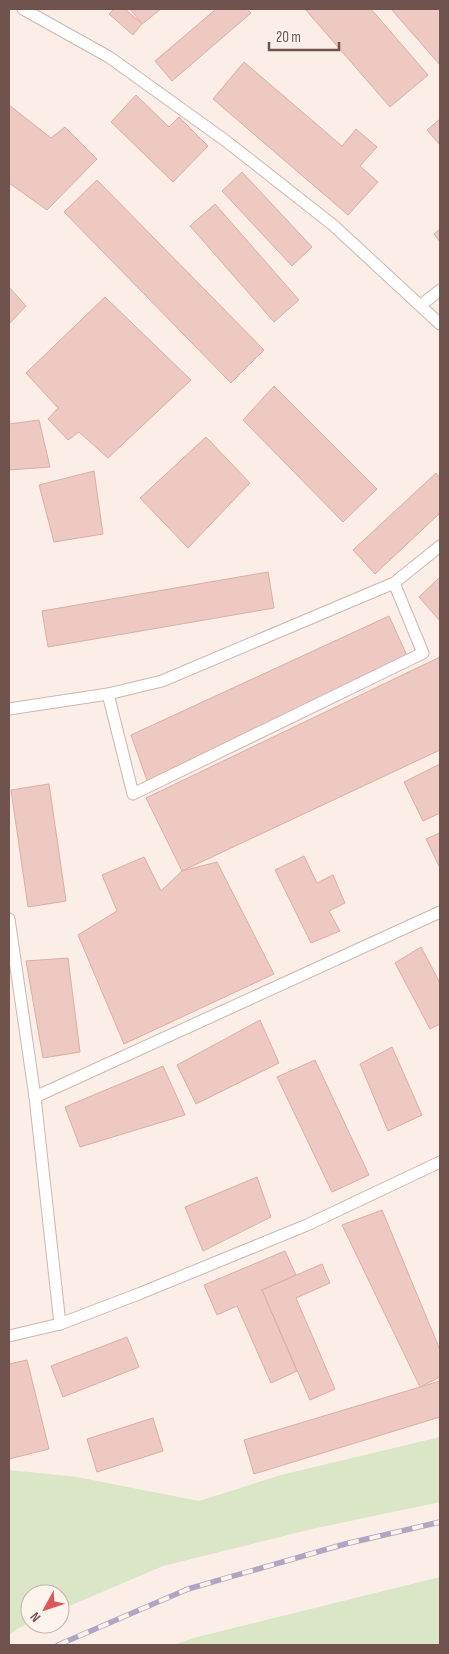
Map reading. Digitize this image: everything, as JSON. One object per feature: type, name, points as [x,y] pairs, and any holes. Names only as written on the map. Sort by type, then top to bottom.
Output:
[{"type":"lane","points":[[23,9],[109,57],[226,140],[333,225],[440,324]]},
{"type":"lane","points":[[421,305],[440,290]]},
{"type":"lane","points":[[9,709],[108,694],[162,680],[394,583],[440,546]]},
{"type":"lane","points":[[108,694],[133,794],[423,652],[394,583]]},
{"type":"lane","points":[[35,1097],[440,912]]},
{"type":"lane","points":[[9,919],[35,1097],[60,1324]]},
{"type":"lane","points":[[9,1336],[60,1324],[141,1293],[307,1224],[440,1162]]},
{"type":"green space","points":[[440,1437],[440,1502],[312,1529],[163,1566],[70,1606],[70,1584],[20,1584],[20,1628],[9,1635],[9,1470],[77,1477],[199,1501],[281,1475]]},
{"type":"green space","points":[[440,1577],[440,1645],[174,1645],[193,1638]]},
{"type":"building","points":[[114,9],[125,9],[142,24],[133,35],[109,14]]},
{"type":"building","points":[[130,9],[161,9],[142,24]]},
{"type":"building","points":[[216,9],[247,9],[251,13],[172,81],[155,61]]},
{"type":"building","points":[[305,9],[371,9],[428,75],[390,107]]},
{"type":"building","points":[[391,9],[440,9],[440,65]]},
{"type":"building","points":[[244,62],[342,146],[356,129],[377,147],[360,166],[378,182],[348,215],[213,99]]},
{"type":"building","points":[[136,95],[169,127],[179,117],[208,146],[173,182],[111,122]]},
{"type":"building","points":[[9,105],[51,138],[65,127],[97,159],[47,210],[9,183]]},
{"type":"building","points":[[440,119],[440,145],[427,130]]},
{"type":"building","points":[[242,172],[312,247],[292,266],[222,191]]},
{"type":"building","points":[[97,180],[264,350],[231,383],[64,212]]},
{"type":"building","points":[[215,204],[299,300],[274,322],[190,226]]},
{"type":"building","points":[[440,229],[440,242],[434,234]]},
{"type":"building","points":[[9,287],[26,306],[9,324]]},
{"type":"building","points":[[105,297],[191,380],[108,458],[79,432],[68,440],[48,419],[58,408],[26,373]]},
{"type":"building","points":[[274,386],[377,489],[343,522],[243,420]]},
{"type":"building","points":[[39,420],[50,467],[9,470],[9,424]]},
{"type":"building","points":[[206,437],[250,483],[188,548],[140,498]]},
{"type":"building","points":[[94,471],[103,534],[54,542],[39,485]]},
{"type":"building","points":[[436,473],[440,478],[440,513],[375,574],[353,550]]},
{"type":"building","points":[[268,572],[274,608],[48,647],[42,611]]},
{"type":"building","points":[[440,577],[440,621],[419,597]]},
{"type":"building","points":[[389,616],[409,660],[149,786],[131,735]]},
{"type":"building","points":[[440,657],[440,750],[182,871],[146,798]]},
{"type":"building","points":[[440,764],[440,813],[423,821],[404,782]]},
{"type":"building","points":[[49,784],[66,901],[28,907],[11,790]]},
{"type":"building","points":[[440,833],[440,868],[426,839]]},
{"type":"building","points":[[304,856],[317,883],[333,875],[345,903],[329,911],[340,931],[311,943],[275,870]]},
{"type":"building","points":[[144,857],[161,891],[182,871],[217,862],[274,974],[124,1044],[78,935],[117,911],[102,875]]},
{"type":"building","points":[[421,947],[440,983],[440,1024],[430,1029],[395,963]]},
{"type":"building","points":[[68,958],[80,1052],[43,1058],[26,961]]},
{"type":"building","points":[[260,1020],[279,1063],[196,1104],[177,1065]]},
{"type":"building","points":[[392,1047],[422,1115],[388,1131],[360,1064]]},
{"type":"building","points":[[315,1060],[369,1175],[332,1192],[277,1077]]},
{"type":"building","points":[[163,1066],[185,1115],[80,1147],[65,1107]]},
{"type":"building","points":[[257,1177],[271,1217],[203,1251],[185,1207]]},
{"type":"building","points":[[382,1210],[440,1350],[440,1377],[420,1387],[342,1225]]},
{"type":"building","points":[[285,1251],[296,1275],[262,1290],[297,1371],[271,1383],[237,1306],[217,1315],[204,1285]]},
{"type":"building","points":[[322,1264],[330,1283],[296,1298],[335,1389],[310,1400],[262,1290]]},
{"type":"building","points":[[127,1337],[139,1367],[63,1397],[51,1366]]},
{"type":"building","points":[[27,1360],[49,1449],[9,1459],[9,1364]]},
{"type":"building","points":[[440,1381],[440,1417],[254,1474],[244,1440]]},
{"type":"building","points":[[153,1418],[163,1451],[97,1472],[87,1439]]},
{"type":"railway","points":[[58,1645],[188,1589],[345,1544],[440,1522]]}]
